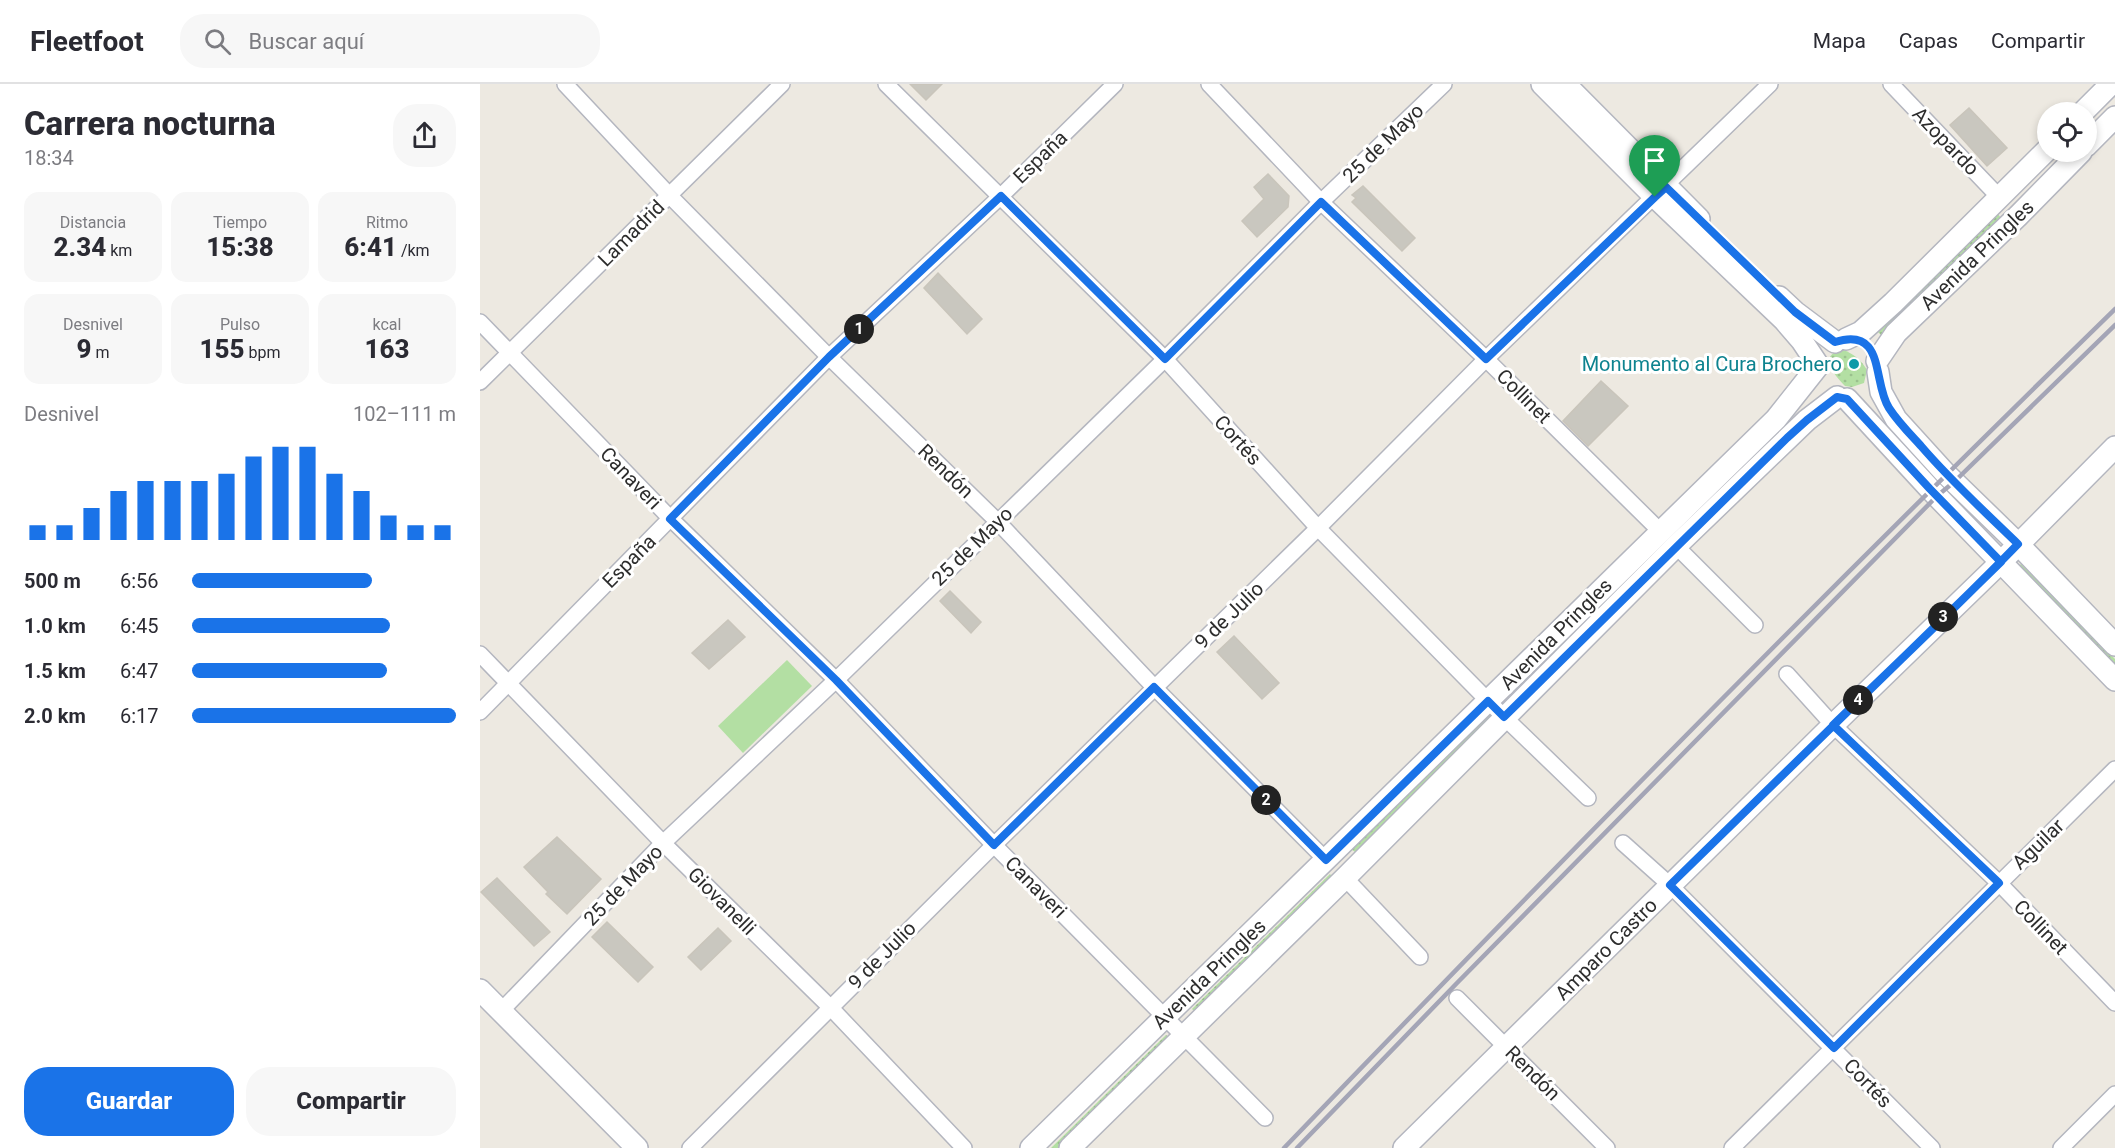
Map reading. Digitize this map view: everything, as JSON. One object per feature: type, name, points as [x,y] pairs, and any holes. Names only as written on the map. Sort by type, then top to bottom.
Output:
[{"type":"main road","points":[[1542,84],[1795,312],[1840,340]]},
{"type":"main road","points":[[1565,84],[1661,192],[1784,320],[1818,365]]},
{"type":"main road","points":[[2093,102],[2111,84]]},
{"type":"main road","points":[[2097,135],[2115,117]]},
{"type":"main road","name":"Avenida Pringles","points":[[1840,340],[1861,332],[1893,303],[2037,160]]},
{"type":"main road","name":"Avenida Pringles","points":[[1877,367],[1896,333],[2071,162]]},
{"type":"main road","points":[[2115,645],[2018,544],[1946,474],[1896,418],[1881,392],[1873,352],[1856,340],[1840,340],[1827,348],[1818,365],[1822,385],[1829,392],[1842,398],[2115,680]]},
{"type":"main road","name":"Avenida Pringles","points":[[1031,1148],[1776,418],[1818,365]]},
{"type":"main road","points":[[1842,398],[1864,394],[1876,381],[1877,367]]},
{"type":"main road","name":"Avenida Pringles","points":[[1071,1148],[1345,878],[1676,546],[1794,432],[1842,398]]},
{"type":"main road","name":"Amparo Castro","points":[[1404,1148],[2001,562],[2115,447]]},
{"type":"main road","points":[[480,990],[637,1148]]},
{"type":"street","name":"Rendón","points":[[565,84],[669,195],[829,357],[997,521],[1154,687],[1326,860]]},
{"type":"street","name":"Lamadrid","points":[[480,382],[782,84]]},
{"type":"street","name":"Cortés","points":[[886,84],[1165,359],[1318,528],[1488,701],[1588,798]]},
{"type":"street","name":"España","points":[[480,712],[829,357],[1001,196],[1115,84]]},
{"type":"street","name":"Collinet","points":[[1209,84],[1321,202],[1486,359],[1660,531]]},
{"type":"street","name":"25 de Mayo","points":[[501,1011],[663,843],[836,680],[1165,359],[1321,202],[1444,84]]},
{"type":"street","name":"9 de Julio","points":[[690,1148],[1486,359],[1770,84]]},
{"type":"street","name":"Azopardo","points":[[1891,84],[2001,198]]},
{"type":"street","name":"Canaveri","points":[[480,322],[670,519],[836,680],[994,845],[1265,1118]]},
{"type":"street","points":[[1676,546],[1755,625]]},
{"type":"street","name":"Giovanelli","points":[[480,654],[663,843],[830,1007],[964,1148]]},
{"type":"street","name":"Collinet","points":[[1787,674],[1833,725],[1999,883],[2115,1003]]},
{"type":"street","name":"Aguilar","points":[[1732,1148],[2115,769]]},
{"type":"street","name":"Cortés","points":[[1623,843],[1670,885],[1932,1148]]},
{"type":"street","points":[[1345,878],[1420,957]]},
{"type":"street","name":"Rendón","points":[[1457,998],[1607,1148]]},
{"type":"street","points":[[2061,1148],[2115,1094]]},
{"type":"green space","points":[[1998,214],[2001,218],[1881,335],[1878,332]]},
{"type":"green space","points":[[1843,350],[1854,355],[1867,370],[1864,383],[1852,387],[1845,386],[1833,371],[1829,361],[1831,356]]},
{"type":"green space","points":[[2021,564],[2115,659],[2115,665],[2018,567]]},
{"type":"green space","points":[[787,660],[812,686],[743,753],[718,726]]},
{"type":"green space","points":[[1489,714],[1493,718],[1355,852],[1351,849]]},
{"type":"green space","points":[[1330,874],[1333,878],[1195,1012],[1192,1009]]},
{"type":"green space","points":[[1166,1035],[1170,1038],[1058,1148],[1051,1148]]},
{"type":"building","points":[[910,84],[942,84],[926,100]]},
{"type":"building","points":[[1969,108],[2007,148],[1987,166],[1950,125]]},
{"type":"building","points":[[1268,174],[1289,196],[1288,207],[1257,237],[1242,221],[1264,199],[1254,187]]},
{"type":"building","points":[[1363,186],[1415,238],[1402,251],[1352,202],[1356,198],[1352,195]]},
{"type":"building","points":[[938,273],[982,319],[967,334],[924,288]]},
{"type":"building","points":[[1601,381],[1628,406],[1588,446],[1563,421]]},
{"type":"building","points":[[950,591],[981,622],[971,633],[940,601]]},
{"type":"building","points":[[728,620],[745,637],[709,669],[692,653]]},
{"type":"building","points":[[1234,636],[1279,683],[1262,699],[1217,652]]},
{"type":"building","points":[[557,837],[601,879],[567,914],[546,894],[548,892],[524,867]]},
{"type":"building","points":[[497,878],[550,932],[534,946],[481,892]]},
{"type":"building","points":[[607,922],[653,967],[638,982],[592,937]]},
{"type":"building","points":[[718,928],[731,941],[701,970],[688,957]]},
{"type":"railway","points":[[1284,1148],[1696,725],[2115,309]]},
{"type":"railway","points":[[1297,1148],[1937,496],[2115,325]]},
{"type":"place","name":"Monumento al Cura Brochero","points":[[1854,364]]},
{"type":"route","points":[[1655,197],[1486,359],[1321,202],[1165,359],[1001,196],[829,357],[670,519],[836,680],[994,845],[1154,687],[1326,860],[1488,701],[1504,717],[1787,438],[1837,397],[1847,399],[2001,562],[1833,725],[1670,885],[1834,1048],[1999,883],[1833,725],[1945,616],[2001,562],[2018,544],[1946,474],[1896,418],[1881,392],[1877,361],[1873,352],[1856,340],[1846,339],[1835,342],[1795,312],[1666,187],[1655,197]]}]
